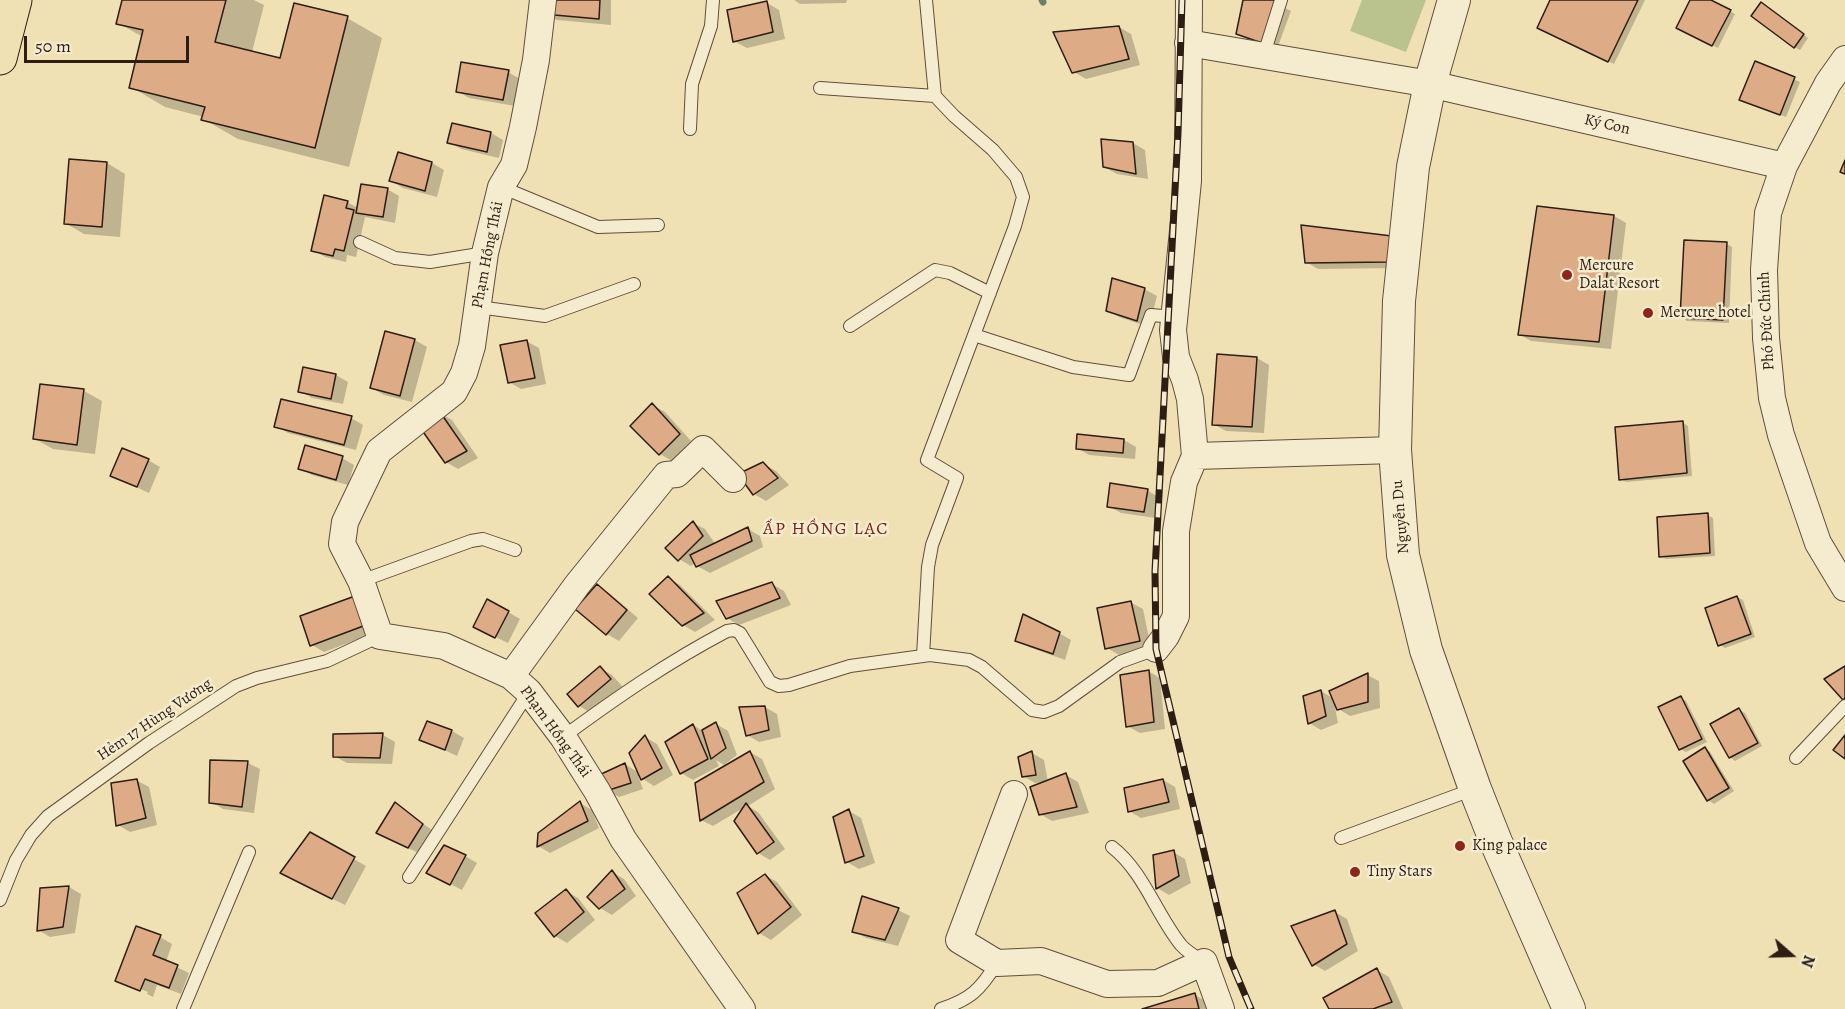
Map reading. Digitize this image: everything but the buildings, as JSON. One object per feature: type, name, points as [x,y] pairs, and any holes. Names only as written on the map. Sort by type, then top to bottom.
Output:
[{"type":"highway","points":[[0,58],[14,0]]},
{"type":"street","points":[[0,23],[14,0]]},
{"type":"street","name":"Phạm Hồng Thái","points":[[543,0],[536,60],[523,127],[514,165],[501,187],[485,253],[472,346],[464,373],[454,393],[379,452],[351,507],[345,522],[342,544],[361,581],[380,636],[444,646],[520,684],[563,738],[597,791],[623,839],[742,1009]]},
{"type":"street","points":[[1156,649],[1166,636],[1176,616],[1176,531],[1184,482],[1195,456],[1190,399],[1176,357],[1173,330],[1188,181],[1189,0]]},
{"type":"street","name":"Nguyễn Du","points":[[1454,0],[1430,84],[1413,167],[1398,302],[1395,450],[1403,555],[1426,650],[1475,789],[1496,843],[1569,1009]]},
{"type":"street","name":"Ký Con","points":[[1188,43],[1264,54],[1430,84],[1784,166]]},
{"type":"street","name":"Phó Đức Chính","points":[[1845,59],[1828,84],[1784,166],[1768,213],[1764,270],[1766,338],[1772,398],[1781,435],[1818,543],[1845,588]]},
{"type":"street","points":[[520,684],[577,585],[666,475],[677,474],[703,449],[733,479]]},
{"type":"street","points":[[1195,456],[1395,450]]},
{"type":"street","points":[[1014,794],[959,940],[997,963],[1041,961],[1107,984],[1158,982],[1204,962],[1221,1009]]},
{"type":"lane","points":[[690,129],[692,84],[711,26],[712,0]]},
{"type":"lane","points":[[926,0],[935,96]]},
{"type":"lane","points":[[1264,54],[1281,0]]},
{"type":"lane","points":[[820,88],[935,96],[1001,159],[1016,177],[1023,197],[1015,226],[927,459],[957,478],[932,544],[928,567],[923,656]]},
{"type":"lane","points":[[501,187],[598,227],[658,225]]},
{"type":"lane","points":[[360,242],[395,258],[430,262],[485,253]]},
{"type":"lane","points":[[850,326],[935,270],[950,273],[990,293]]},
{"type":"lane","points":[[477,307],[544,316],[634,284]]},
{"type":"lane","points":[[974,336],[1073,368],[1129,375],[1151,315],[1175,317]]},
{"type":"lane","points":[[361,581],[471,541],[483,539],[515,549]]},
{"type":"lane","points":[[563,738],[626,691],[727,631],[734,630],[740,633],[770,682],[779,686],[850,666],[923,656],[969,660],[982,667],[1032,710],[1044,712],[1059,706],[1120,662],[1156,649]]},
{"type":"lane","name":"Hẻm 17 Hùng Vương","points":[[0,900],[16,860],[32,835],[48,816],[106,772],[236,686],[257,678],[327,661],[380,636]]},
{"type":"lane","points":[[409,876],[520,684]]},
{"type":"lane","points":[[1796,758],[1845,706]]},
{"type":"lane","points":[[1341,838],[1475,789]]},
{"type":"lane","points":[[1112,847],[1133,866],[1159,912],[1183,947],[1204,962]]},
{"type":"lane","points":[[183,1009],[249,852]]},
{"type":"lane","points":[[941,1009],[963,1001],[988,977],[997,963]]},
{"type":"green space","points":[[1362,0],[1426,0],[1406,52],[1350,31]]},
{"type":"railway","points":[[1182,0],[1178,133],[1155,571],[1156,649],[1229,957],[1251,1009]]},
{"type":"place","name":"Mercure Dalat Resort","points":[[1567,275]]},
{"type":"place","name":"Mercure hotel","points":[[1648,313]]},
{"type":"place","name":"King palace","points":[[1460,846]]},
{"type":"place","name":"Tiny Stars","points":[[1355,872]]},
{"type":"district","name":"ẤP HỒNG LẠC","points":[[826,530]]}]
